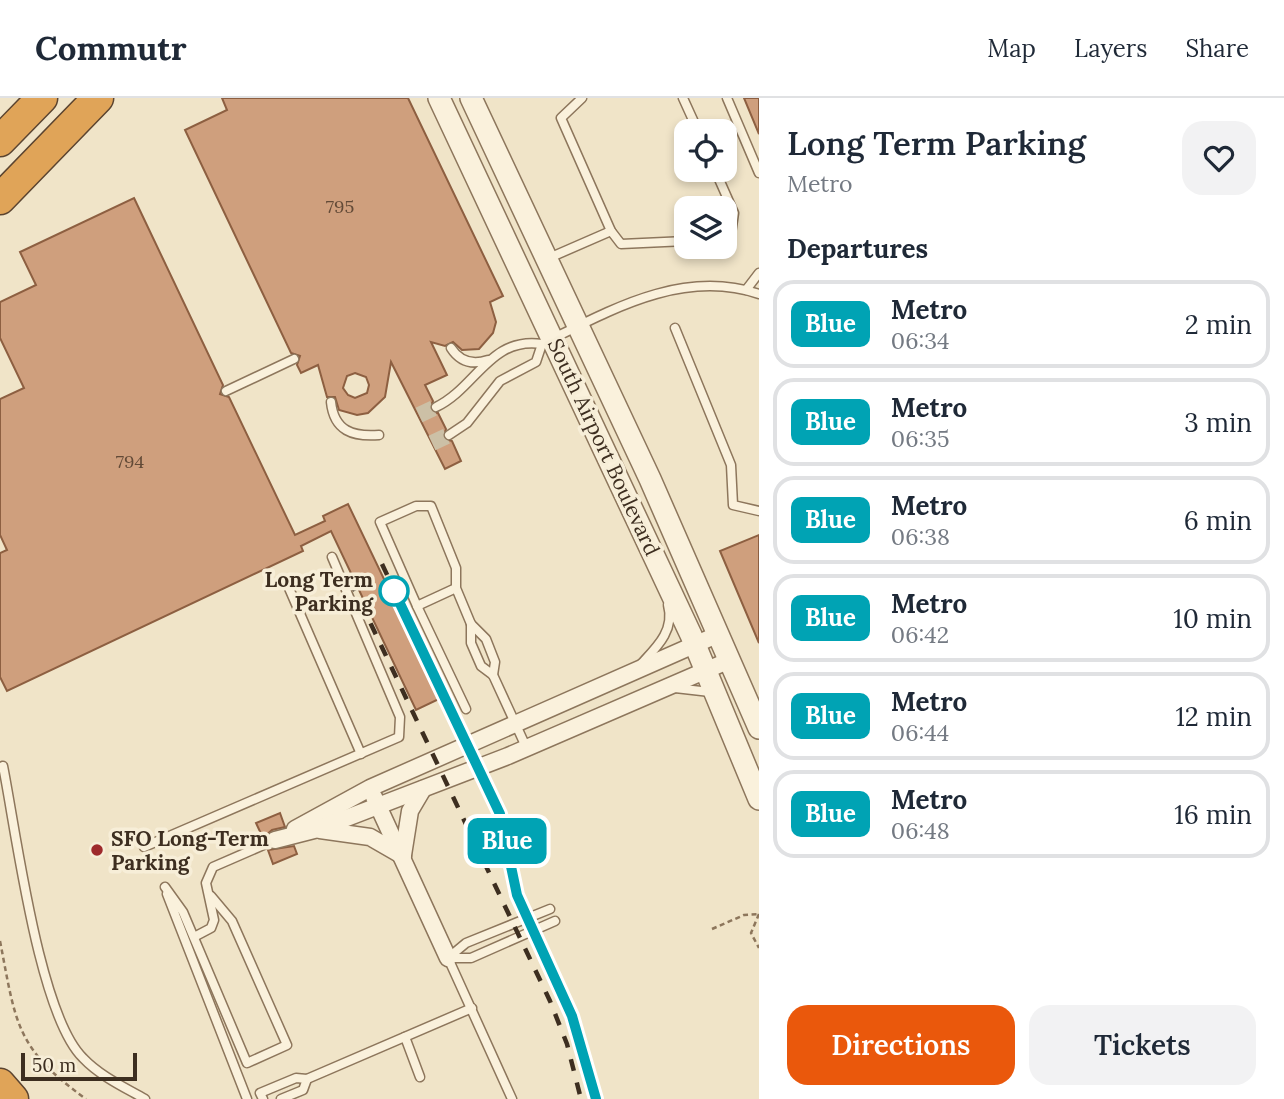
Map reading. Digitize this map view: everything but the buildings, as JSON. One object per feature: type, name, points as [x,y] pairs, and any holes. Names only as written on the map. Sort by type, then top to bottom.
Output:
[{"type":"highway","points":[[6,135],[42,98]]},
{"type":"highway","points":[[0,198],[98,98]]},
{"type":"highway","points":[[0,1084],[12,1099]]},
{"type":"street","name":"South Airport Boulevard","points":[[439,98],[548,341],[653,552],[695,644],[759,799]]},
{"type":"street","name":"South Airport Boulevard","points":[[471,98],[579,327],[759,728]]},
{"type":"street","points":[[275,840],[370,788],[719,634]]},
{"type":"street","points":[[275,840],[318,829],[527,748],[730,660]]},
{"type":"street","points":[[370,788],[448,958]]},
{"type":"street","points":[[403,856],[410,811],[423,789]]},
{"type":"street","points":[[318,829],[370,837],[403,856]]},
{"type":"lane","points":[[582,98],[561,118],[611,231],[621,244],[674,242]]},
{"type":"lane","points":[[683,98],[693,119]]},
{"type":"lane","points":[[727,98],[759,173]]},
{"type":"lane","points":[[546,259],[611,231]]},
{"type":"lane","points":[[746,290],[759,273]]},
{"type":"lane","points":[[436,407],[456,395],[491,359],[525,341],[548,341],[657,292],[679,287],[716,286],[759,294]]},
{"type":"lane","points":[[676,328],[731,465],[733,505],[759,511]]},
{"type":"lane","points":[[449,435],[467,423],[500,381],[536,362],[548,341]]},
{"type":"lane","points":[[452,348],[457,356],[469,362],[491,359]]},
{"type":"lane","points":[[226,391],[294,359]]},
{"type":"lane","points":[[331,402],[332,417],[346,432],[362,436],[379,435]]},
{"type":"lane","points":[[466,709],[380,522],[416,506],[431,506],[456,568],[456,588],[471,624],[486,639],[495,662],[493,675]]},
{"type":"lane","points":[[636,670],[659,647],[669,623],[670,612],[653,552]]},
{"type":"lane","points":[[144,847],[399,737],[400,717],[332,557]]},
{"type":"lane","points":[[285,579],[361,754]]},
{"type":"lane","points":[[417,606],[456,588]]},
{"type":"lane","points":[[471,624],[471,643],[481,666],[493,675],[527,748]]},
{"type":"lane","points":[[655,691],[679,687],[713,692]]},
{"type":"lane","points":[[3,766],[42,965],[54,1004],[80,1056],[99,1072],[145,1099]]},
{"type":"lane","points":[[194,937],[211,928],[214,920],[211,896],[206,883],[213,867],[275,840]]},
{"type":"lane","points":[[211,896],[232,922],[287,1045],[247,1063],[183,912],[165,887],[173,917],[247,1099]]},
{"type":"lane","points":[[448,958],[466,943],[550,909]]},
{"type":"lane","points":[[448,958],[471,958],[555,922]]},
{"type":"lane","points":[[448,958],[512,1099]]},
{"type":"lane","points":[[262,1096],[296,1078],[307,1079],[472,1008]]},
{"type":"lane","points":[[405,1037],[420,1077]]},
{"type":"lane","points":[[281,1099],[303,1090],[307,1079]]},
{"type":"path","points":[[712,929],[758,914]]},
{"type":"path","points":[[758,914],[751,933],[759,948]]},
{"type":"path","points":[[0,942],[15,1015],[26,1044],[64,1083],[86,1099]]},
{"type":"tunnel","points":[[419,415],[436,407]]},
{"type":"tunnel","points":[[432,443],[449,435]]},
{"type":"railway","points":[[382,564],[500,814],[517,895],[572,1015],[596,1099]]},
{"type":"railway","points":[[350,580],[550,1001],[567,1044],[581,1099]]},
{"type":"metro line","name":"Blue","points":[[394,591],[500,814],[517,895],[572,1016],[586,1055],[596,1099]]},
{"type":"place","name":"Long Term Parking","points":[[394,591]]},
{"type":"place","name":"SFO Long-Term Parking","points":[[97,850]]}]
